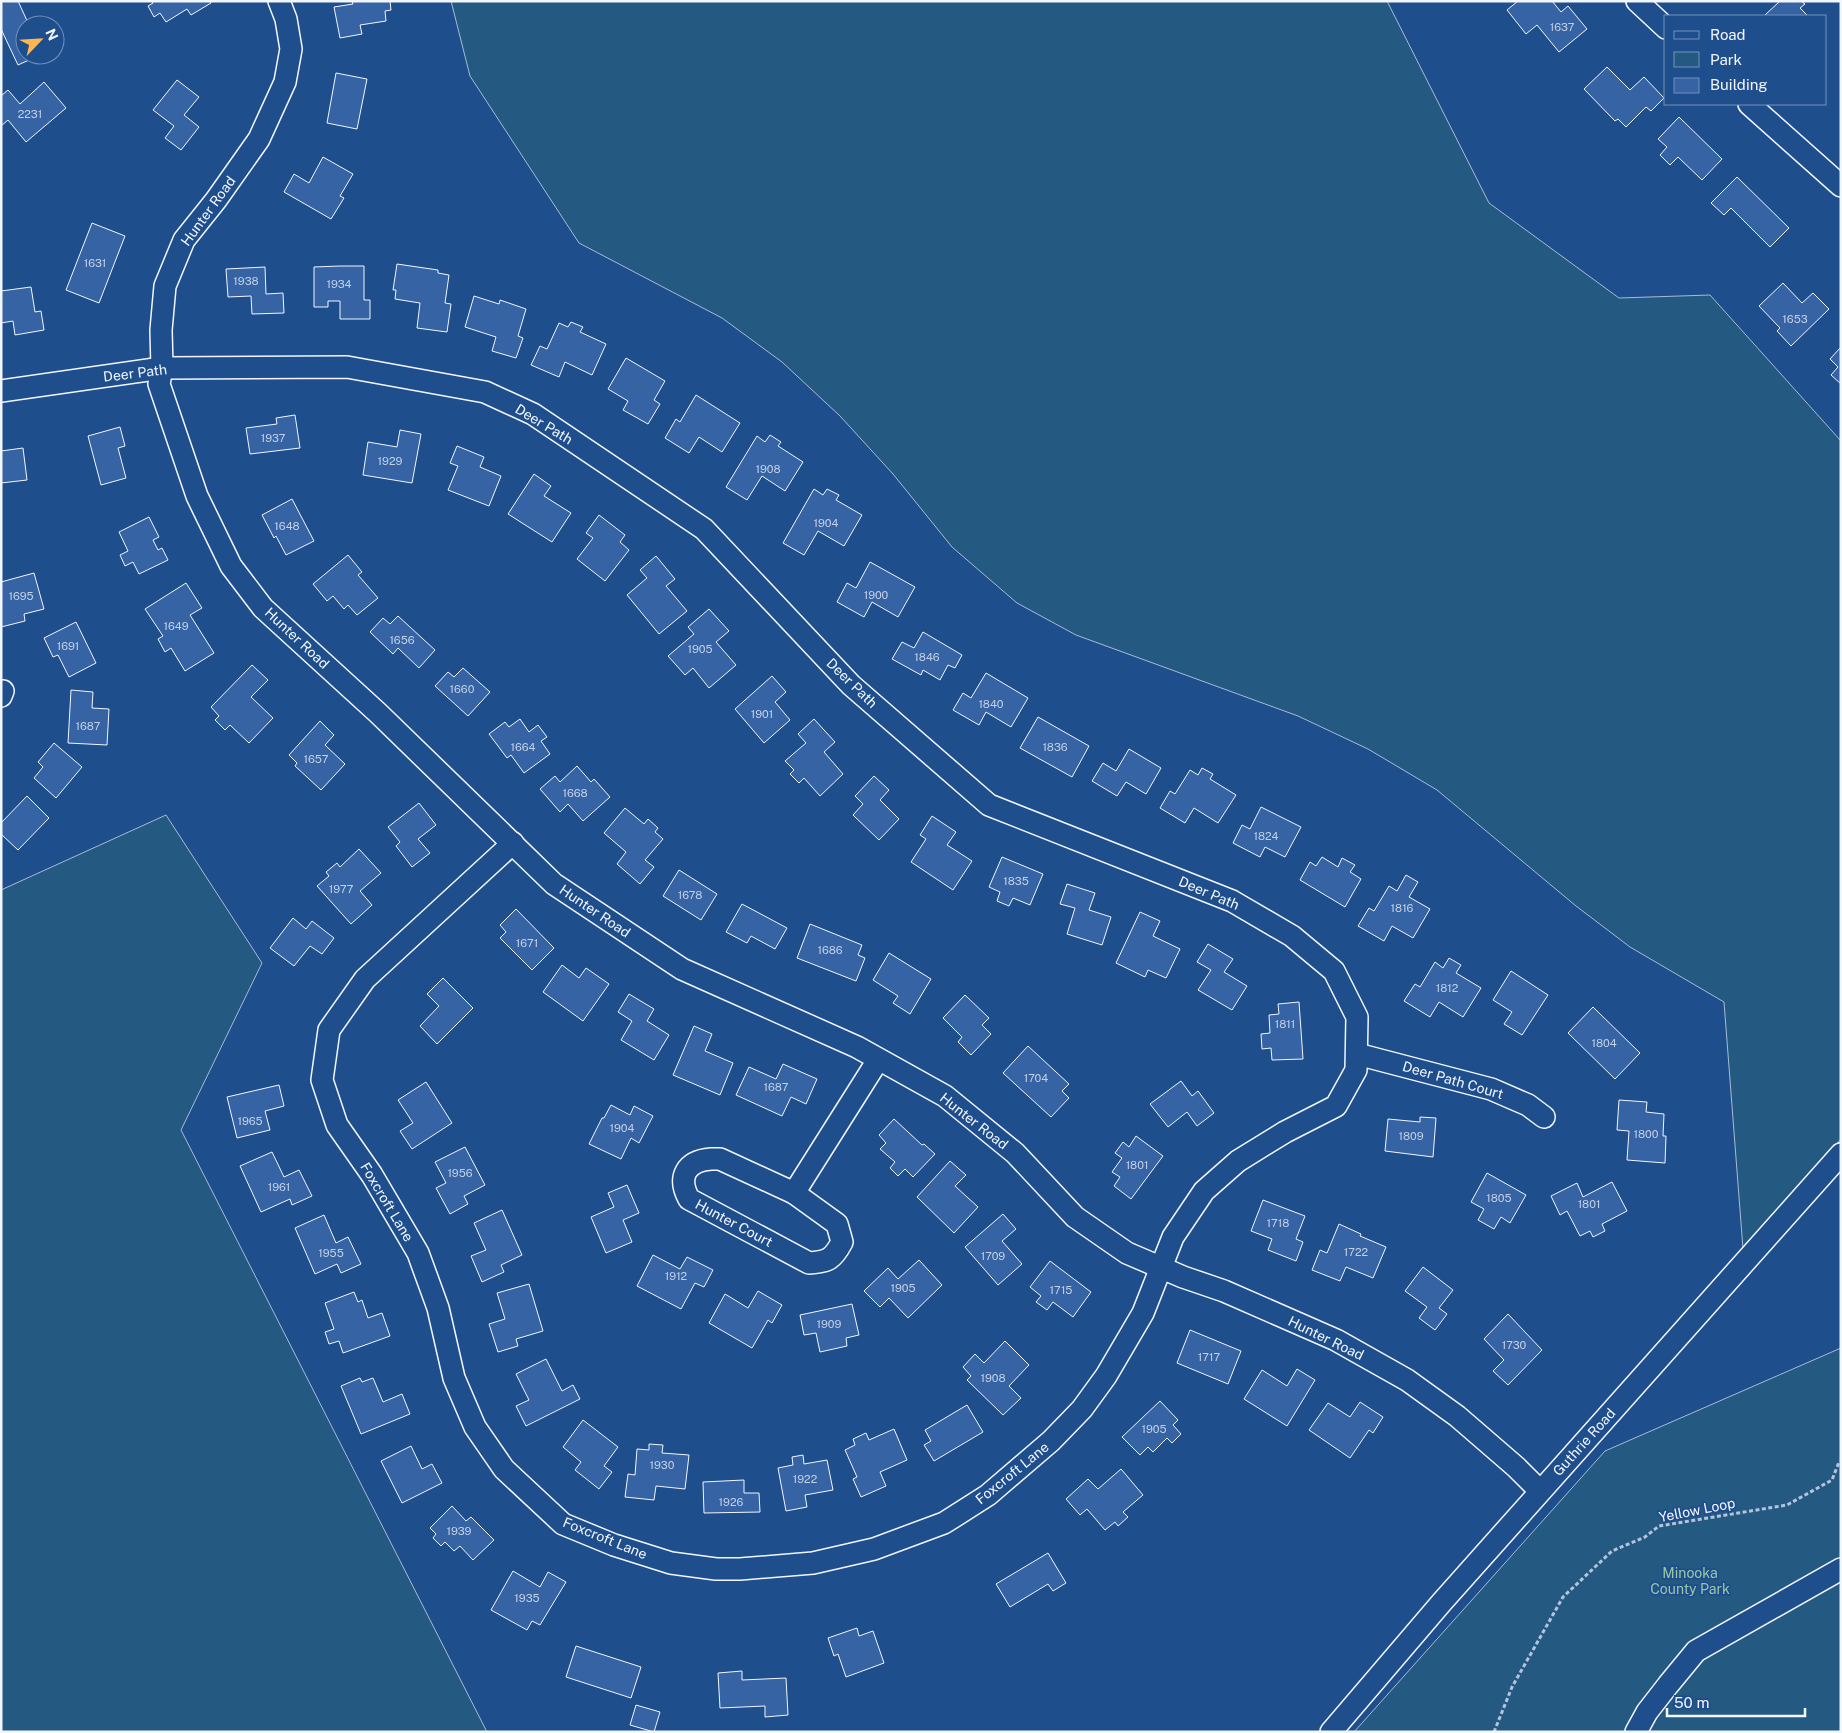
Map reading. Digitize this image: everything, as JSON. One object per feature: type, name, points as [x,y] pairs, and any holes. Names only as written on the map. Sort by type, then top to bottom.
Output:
[{"type":"street","name":"Hunter Road","points":[[279,1],[286,19],[291,49],[286,82],[259,139],[216,200],[184,240],[164,286],[161,330],[162,368],[159,384],[196,496],[231,566],[263,608],[378,713],[554,884],[682,969],[857,1047],[945,1096],[1015,1153],[1075,1217],[1127,1252],[1160,1267],[1224,1291],[1336,1340],[1407,1380],[1457,1416],[1516,1467],[1540,1491]]},
{"type":"street","points":[[1637,1],[1664,26]]},
{"type":"street","points":[[1750,105],[1841,186]]},
{"type":"street","name":"Deer Path","points":[[1,391],[162,368],[347,367],[485,392],[533,414],[704,529],[851,685],[989,804],[1232,901],[1292,936],[1334,971],[1357,1017],[1356,1070],[1336,1106],[1285,1132],[1238,1161],[1204,1191],[1173,1237],[1160,1267]]},
{"type":"street","name":"Foxcroft Lane","points":[[513,843],[365,979],[329,1030],[322,1080],[337,1126],[372,1175],[418,1253],[438,1308],[454,1378],[475,1428],[504,1469],[563,1524],[614,1545],[671,1563],[716,1569],[740,1569],[814,1563],[874,1549],[944,1523],[988,1495],[1051,1441],[1082,1410],[1106,1376],[1143,1312],[1160,1267]]},
{"type":"street","name":"Deer Path Court","points":[[1356,1054],[1492,1089],[1528,1105],[1544,1117]]},
{"type":"street","points":[[794,1193],[878,1060]]},
{"type":"street","name":"Guthrie Road","points":[[1331,1732],[1442,1602],[1841,1154]]},
{"type":"street","name":"Hunter Court","points":[[720,1159],[794,1193],[837,1224],[842,1242],[833,1256],[824,1262],[809,1263],[689,1199],[683,1180],[688,1168],[700,1160],[720,1159]]},
{"type":"street","points":[[1636,1732],[1662,1691],[1696,1651],[1841,1569]]},
{"type":"path","name":"Yellow Loop","points":[[1494,1732],[1512,1687],[1563,1597],[1612,1551],[1645,1537],[1659,1526],[1787,1505],[1832,1480],[1841,1461]]},
{"type":"green space","points":[[451,1],[1387,1],[1489,203],[1619,298],[1710,295],[1841,441],[1841,1139],[1743,1249],[1724,1002],[1630,947],[1576,906],[1437,790],[1368,749],[1298,716],[1076,635],[1017,603],[952,547],[893,474],[840,416],[782,362],[722,318],[579,243],[470,76]]},
{"type":"green space","points":[[166,815],[262,963],[181,1130],[487,1732],[1,1732],[1,890]]},
{"type":"green space","name":"Minooka County Park","points":[[1841,1348],[1841,1732],[1354,1732],[1605,1451]]},
{"type":"building","points":[[1,1],[18,1],[24,15],[15,15],[15,59],[1,29]]},
{"type":"building","points":[[152,1],[210,1],[211,3],[191,15],[187,9],[166,22],[160,13],[154,17],[148,6],[153,3]]},
{"type":"building","points":[[352,1],[390,1],[391,10],[385,11],[386,21],[360,25],[362,34],[340,38],[334,7],[353,4]]},
{"type":"building","points":[[1518,1],[1552,1],[1561,12],[1568,6],[1587,29],[1559,52],[1537,25],[1526,34],[1507,10]]},
{"type":"building","points":[[1780,1],[1801,1],[1805,4],[1800,8],[1807,15],[1765,15]]},
{"type":"building","points":[[1607,67],[1630,90],[1644,77],[1664,98],[1651,111],[1646,107],[1626,127],[1618,119],[1615,121],[1584,89]]},
{"type":"building","points":[[336,73],[367,79],[357,129],[327,123]]},
{"type":"building","points":[[177,80],[199,97],[184,115],[199,127],[181,150],[165,138],[174,126],[153,110]]},
{"type":"building","points":[[44,82],[66,108],[26,142],[8,120],[1,126],[1,96],[8,90],[20,104]]},
{"type":"building","points":[[1679,117],[1722,159],[1702,180],[1678,157],[1670,165],[1660,155],[1667,147],[1658,139]]},
{"type":"building","points":[[323,157],[353,174],[340,196],[344,198],[331,219],[284,192],[294,174],[309,183]]},
{"type":"building","points":[[1737,177],[1789,228],[1770,247],[1731,208],[1724,215],[1711,203]]},
{"type":"building","points":[[92,223],[125,236],[99,303],[66,290]]},
{"type":"building","points":[[397,264],[438,270],[438,273],[449,275],[445,303],[451,304],[447,332],[417,328],[420,303],[395,299],[396,290],[393,290]]},
{"type":"building","points":[[364,266],[364,300],[370,300],[370,319],[340,319],[340,301],[328,301],[328,307],[314,307],[314,267]]},
{"type":"building","points":[[265,267],[266,294],[283,293],[284,313],[252,314],[251,296],[228,297],[226,269]]},
{"type":"building","points":[[1783,283],[1802,303],[1813,293],[1829,309],[1791,346],[1777,331],[1780,328],[1759,306]]},
{"type":"building","points":[[31,287],[35,312],[41,311],[44,330],[15,335],[13,321],[1,323],[1,291]]},
{"type":"building","points":[[474,296],[499,304],[500,300],[526,309],[518,336],[523,338],[516,358],[492,351],[496,337],[465,327]]},
{"type":"building","points":[[571,322],[583,327],[580,332],[606,344],[592,375],[565,362],[559,377],[531,365],[540,346],[547,349],[559,323],[568,327]]},
{"type":"building","points":[[1841,347],[1841,384],[1831,375],[1838,367],[1830,359]]},
{"type":"building","points":[[626,358],[665,381],[654,400],[660,404],[648,424],[623,410],[628,401],[608,389]]},
{"type":"building","points":[[696,395],[740,423],[722,452],[699,437],[689,453],[665,438],[676,419],[680,422]]},
{"type":"building","points":[[295,415],[300,448],[250,454],[246,428],[277,424],[276,418]]},
{"type":"building","points":[[120,427],[125,446],[118,448],[126,478],[101,485],[88,436]]},
{"type":"building","points":[[400,430],[421,434],[412,483],[363,475],[368,442],[397,447]]},
{"type":"building","points":[[770,435],[781,442],[778,446],[803,462],[785,491],[762,476],[747,500],[726,487],[757,436],[765,442]]},
{"type":"building","points":[[457,446],[484,457],[480,467],[501,476],[489,506],[448,490],[458,466],[450,463]]},
{"type":"building","points":[[23,448],[27,480],[1,483],[1,451]]},
{"type":"building","points":[[534,474],[551,486],[544,496],[571,513],[552,542],[508,514]]},
{"type":"building","points":[[814,489],[823,495],[827,489],[839,495],[836,500],[862,515],[844,546],[818,531],[804,555],[783,543]]},
{"type":"building","points":[[292,499],[314,541],[286,555],[276,536],[274,538],[262,515]]},
{"type":"building","points":[[599,515],[625,535],[620,542],[629,550],[605,581],[577,559],[593,538],[586,533]]},
{"type":"building","points":[[149,517],[159,537],[153,540],[158,550],[162,548],[168,560],[139,574],[133,562],[125,566],[120,555],[128,551],[119,532]]},
{"type":"building","points":[[348,555],[362,572],[358,575],[378,598],[357,615],[348,605],[344,609],[333,596],[327,601],[313,584]]},
{"type":"building","points":[[656,556],[675,579],[666,586],[687,611],[659,634],[627,595],[647,578],[640,570]]},
{"type":"building","points":[[870,562],[915,587],[898,617],[872,602],[864,617],[837,602],[847,583],[856,588]]},
{"type":"building","points":[[34,573],[44,609],[24,614],[25,621],[1,627],[1,582]]},
{"type":"building","points":[[186,583],[202,608],[190,615],[214,653],[185,671],[171,648],[165,652],[158,639],[163,636],[145,609]]},
{"type":"building","points":[[709,609],[729,631],[716,642],[736,665],[709,688],[693,668],[685,675],[668,656],[694,634],[688,627]]},
{"type":"building","points":[[398,616],[435,650],[419,668],[398,648],[393,654],[370,632],[383,618],[390,624]]},
{"type":"building","points":[[76,622],[96,663],[69,677],[58,655],[53,657],[44,638]]},
{"type":"building","points":[[923,632],[962,655],[955,668],[948,665],[940,680],[923,670],[921,675],[892,659],[902,642],[914,648]]},
{"type":"building","points":[[252,665],[268,680],[251,697],[273,718],[249,743],[230,725],[225,730],[215,720],[219,716],[211,707]]},
{"type":"building","points":[[463,668],[490,692],[468,716],[435,686],[448,672],[454,677]]},
{"type":"building","points":[[986,673],[1028,698],[1011,727],[986,712],[979,725],[953,710],[963,693],[971,698]]},
{"type":"building","points":[[772,676],[786,692],[775,702],[790,720],[764,743],[735,709]]},
{"type":"building","points":[[71,690],[93,692],[92,708],[109,709],[107,745],[68,743]]},
{"type":"building","points":[[1038,717],[1089,746],[1072,777],[1020,748]]},
{"type":"building","points":[[520,719],[529,732],[538,725],[547,737],[541,741],[550,754],[524,773],[511,755],[507,758],[489,734],[505,722],[509,727]]},
{"type":"building","points":[[814,719],[835,742],[824,752],[843,774],[820,796],[804,778],[799,783],[790,774],[794,770],[785,761],[806,743],[798,734]]},
{"type":"building","points":[[320,721],[334,735],[325,745],[345,764],[321,790],[295,766],[297,763],[289,755]]},
{"type":"building","points":[[54,743],[82,767],[56,798],[34,778],[43,767],[38,762]]},
{"type":"building","points":[[1129,749],[1161,768],[1146,794],[1126,782],[1117,796],[1092,781],[1103,763],[1116,771]]},
{"type":"building","points":[[577,766],[591,782],[594,779],[610,797],[583,821],[568,804],[560,812],[540,789],[555,776],[560,782]]},
{"type":"building","points":[[1202,768],[1213,774],[1210,779],[1236,795],[1218,823],[1194,808],[1185,823],[1160,808],[1170,791],[1175,794],[1190,770],[1198,775]]},
{"type":"building","points":[[874,776],[889,790],[880,800],[899,819],[879,840],[853,815],[863,804],[855,796]]},
{"type":"building","points":[[27,796],[49,818],[18,850],[1,834],[1,823]]},
{"type":"building","points":[[419,803],[436,825],[418,839],[430,853],[412,867],[396,846],[400,842],[388,827]]},
{"type":"building","points":[[1261,807],[1301,827],[1285,857],[1265,847],[1260,857],[1233,843],[1242,825],[1250,829]]},
{"type":"building","points":[[625,808],[644,824],[648,819],[658,828],[655,832],[663,839],[645,860],[654,867],[640,884],[617,864],[626,852],[604,833]]},
{"type":"building","points":[[932,816],[956,832],[947,845],[972,861],[953,890],[911,862],[926,839],[920,835]]},
{"type":"building","points":[[359,849],[381,873],[360,891],[372,905],[351,924],[317,886],[329,876],[326,872],[337,863],[340,867]]},
{"type":"building","points":[[1002,857],[1043,874],[1030,905],[1013,898],[1009,906],[997,901],[1000,892],[989,887]]},
{"type":"building","points":[[1322,857],[1338,867],[1342,858],[1355,865],[1350,872],[1361,879],[1345,907],[1300,880],[1310,862],[1316,866]]},
{"type":"building","points":[[679,870],[717,894],[701,920],[663,896]]},
{"type":"building","points":[[1406,875],[1418,882],[1409,897],[1430,909],[1413,938],[1392,926],[1384,941],[1358,926],[1369,908],[1374,911],[1389,886],[1397,891]]},
{"type":"building","points":[[1067,884],[1095,893],[1089,910],[1111,917],[1102,945],[1067,934],[1075,908],[1060,904]]},
{"type":"building","points":[[742,904],[787,928],[775,949],[751,936],[747,943],[726,932]]},
{"type":"building","points":[[516,909],[554,948],[532,970],[500,938],[506,932],[500,925]]},
{"type":"building","points":[[1140,912],[1160,921],[1153,936],[1180,949],[1166,978],[1148,970],[1145,977],[1116,963]]},
{"type":"building","points":[[293,918],[306,929],[312,921],[334,938],[322,954],[310,946],[294,966],[270,948]]},
{"type":"building","points":[[810,924],[862,945],[858,955],[865,958],[856,981],[797,958]]},
{"type":"building","points":[[1208,944],[1233,959],[1224,972],[1247,986],[1232,1010],[1198,990],[1211,970],[1197,962]]},
{"type":"building","points":[[889,953],[931,979],[910,1014],[893,1003],[898,996],[873,980]]},
{"type":"building","points":[[1449,958],[1461,965],[1456,973],[1481,988],[1463,1017],[1439,1002],[1430,1017],[1404,1001],[1415,984],[1420,987],[1435,962],[1443,968]]},
{"type":"building","points":[[562,965],[579,978],[586,968],[609,984],[583,1021],[543,992]]},
{"type":"building","points":[[1511,971],[1548,995],[1522,1035],[1504,1024],[1512,1012],[1493,1000]]},
{"type":"building","points":[[443,978],[473,1008],[437,1044],[420,1026],[439,1006],[427,994]]},
{"type":"building","points":[[629,994],[654,1009],[647,1021],[669,1035],[654,1060],[621,1040],[632,1021],[618,1012]]},
{"type":"building","points":[[965,995],[989,1018],[982,1025],[991,1034],[971,1055],[958,1042],[962,1037],[943,1018]]},
{"type":"building","points":[[1299,1002],[1303,1059],[1272,1060],[1271,1048],[1262,1049],[1261,1034],[1270,1033],[1269,1015],[1279,1014],[1278,1004]]},
{"type":"building","points":[[1593,1007],[1640,1053],[1615,1079],[1568,1033]]},
{"type":"building","points":[[694,1026],[712,1034],[705,1051],[733,1063],[720,1095],[673,1075]]},
{"type":"building","points":[[1028,1046],[1069,1084],[1062,1091],[1069,1098],[1051,1117],[1003,1073]]},
{"type":"building","points":[[783,1064],[817,1079],[806,1104],[791,1097],[782,1116],[736,1095],[749,1067],[776,1079]]},
{"type":"building","points":[[1181,1081],[1192,1096],[1198,1091],[1214,1113],[1197,1126],[1187,1112],[1168,1127],[1150,1104]]},
{"type":"building","points":[[426,1082],[452,1123],[412,1149],[400,1131],[413,1123],[398,1100]]},
{"type":"building","points":[[279,1085],[284,1106],[265,1111],[270,1130],[237,1138],[227,1097]]},
{"type":"building","points":[[1619,1100],[1647,1102],[1646,1112],[1664,1114],[1663,1136],[1666,1136],[1665,1163],[1627,1160],[1629,1131],[1617,1130]]},
{"type":"building","points":[[611,1105],[630,1115],[634,1106],[653,1116],[639,1143],[631,1138],[621,1159],[589,1144]]},
{"type":"building","points":[[1420,1117],[1436,1118],[1433,1157],[1385,1151],[1388,1119],[1420,1122]]},
{"type":"building","points":[[894,1119],[922,1145],[924,1144],[935,1154],[913,1177],[905,1169],[898,1176],[890,1168],[895,1162],[880,1149],[886,1143],[879,1135]]},
{"type":"building","points":[[1136,1136],[1163,1156],[1131,1199],[1114,1186],[1120,1177],[1112,1172],[1122,1158],[1115,1153],[1123,1142],[1129,1147]]},
{"type":"building","points":[[465,1147],[485,1185],[464,1196],[468,1204],[450,1214],[436,1188],[446,1183],[435,1162]]},
{"type":"building","points":[[272,1152],[284,1177],[299,1170],[312,1196],[292,1205],[290,1199],[261,1212],[240,1166]]},
{"type":"building","points":[[950,1161],[966,1175],[955,1186],[978,1207],[954,1233],[917,1197]]},
{"type":"building","points":[[1487,1173],[1526,1195],[1510,1223],[1501,1217],[1494,1229],[1478,1220],[1484,1209],[1471,1202]]},
{"type":"building","points":[[1612,1182],[1627,1211],[1602,1224],[1605,1231],[1593,1237],[1590,1231],[1580,1236],[1567,1211],[1560,1215],[1551,1196],[1577,1183],[1583,1197]]},
{"type":"building","points":[[627,1185],[639,1213],[623,1220],[632,1242],[606,1253],[591,1217],[614,1207],[608,1193]]},
{"type":"building","points":[[1263,1200],[1305,1216],[1296,1239],[1303,1242],[1296,1261],[1268,1250],[1272,1239],[1251,1231]]},
{"type":"building","points":[[502,1210],[522,1255],[501,1265],[504,1272],[482,1282],[471,1256],[486,1250],[474,1223]]},
{"type":"building","points":[[1003,1214],[1016,1229],[1002,1241],[1022,1264],[998,1285],[965,1247]]},
{"type":"building","points":[[324,1215],[336,1243],[348,1237],[361,1264],[341,1273],[337,1264],[315,1274],[295,1228]]},
{"type":"building","points":[[1339,1224],[1361,1234],[1360,1236],[1386,1247],[1373,1278],[1346,1267],[1340,1281],[1312,1270],[1320,1250],[1327,1253]]},
{"type":"building","points":[[653,1255],[680,1269],[687,1257],[713,1270],[704,1287],[695,1283],[681,1309],[637,1286]]},
{"type":"building","points":[[919,1260],[942,1285],[908,1318],[889,1298],[880,1307],[864,1291],[888,1268],[898,1279]]},
{"type":"building","points":[[1050,1261],[1091,1292],[1073,1317],[1053,1302],[1047,1310],[1036,1302],[1041,1296],[1030,1287]]},
{"type":"building","points":[[1423,1267],[1453,1290],[1439,1308],[1447,1314],[1435,1330],[1419,1318],[1427,1307],[1405,1291]]},
{"type":"building","points":[[529,1284],[543,1331],[516,1339],[518,1346],[498,1352],[489,1324],[505,1319],[497,1293]]},
{"type":"building","points":[[758,1291],[782,1305],[772,1323],[768,1320],[752,1348],[709,1323],[725,1294],[748,1308]]},
{"type":"building","points":[[354,1292],[358,1302],[362,1300],[368,1318],[382,1313],[390,1336],[343,1353],[339,1341],[329,1344],[325,1332],[334,1329],[325,1303]]},
{"type":"building","points":[[852,1304],[859,1335],[846,1338],[847,1346],[820,1352],[816,1333],[804,1335],[800,1315]]},
{"type":"building","points":[[1508,1314],[1542,1350],[1508,1385],[1493,1371],[1504,1360],[1484,1339]]},
{"type":"building","points":[[1190,1330],[1241,1351],[1228,1384],[1177,1363]]},
{"type":"building","points":[[1005,1341],[1029,1365],[1009,1386],[1021,1398],[1003,1415],[967,1380],[971,1376],[963,1367],[975,1354],[984,1363]]},
{"type":"building","points":[[546,1359],[562,1391],[573,1385],[580,1399],[526,1426],[516,1406],[529,1400],[516,1374]]},
{"type":"building","points":[[1297,1369],[1315,1380],[1287,1426],[1244,1399],[1262,1370],[1287,1386]]},
{"type":"building","points":[[360,1378],[362,1382],[373,1378],[383,1402],[402,1394],[410,1414],[361,1434],[341,1386]]},
{"type":"building","points":[[1160,1401],[1178,1420],[1173,1425],[1181,1434],[1172,1443],[1167,1438],[1153,1452],[1148,1447],[1140,1455],[1122,1437]]},
{"type":"building","points":[[1360,1402],[1383,1417],[1373,1433],[1369,1430],[1350,1458],[1309,1430],[1328,1403],[1350,1417]]},
{"type":"building","points":[[967,1405],[983,1432],[934,1461],[924,1445],[931,1441],[925,1430]]},
{"type":"building","points":[[583,1420],[618,1447],[604,1466],[612,1472],[599,1489],[575,1470],[581,1462],[563,1447]]},
{"type":"building","points":[[894,1429],[907,1460],[880,1472],[886,1486],[861,1497],[853,1479],[857,1477],[845,1450],[855,1445],[853,1439],[866,1433],[869,1440]]},
{"type":"building","points":[[649,1444],[663,1445],[662,1453],[689,1455],[685,1489],[656,1486],[654,1500],[625,1497],[628,1474],[635,1475],[637,1449],[649,1450]]},
{"type":"building","points":[[411,1446],[422,1469],[432,1464],[442,1483],[402,1503],[381,1461]]},
{"type":"building","points":[[803,1455],[804,1464],[827,1460],[833,1490],[805,1495],[807,1507],[786,1511],[778,1468],[793,1465],[792,1457]]},
{"type":"building","points":[[1121,1469],[1143,1495],[1123,1512],[1128,1517],[1118,1526],[1115,1522],[1105,1530],[1087,1509],[1080,1515],[1066,1499],[1088,1479],[1098,1489]]},
{"type":"building","points":[[744,1480],[744,1493],[759,1493],[760,1512],[704,1513],[703,1482]]},
{"type":"building","points":[[452,1506],[466,1521],[471,1517],[494,1540],[473,1560],[460,1546],[454,1551],[445,1542],[441,1546],[433,1538],[436,1534],[430,1528]]},
{"type":"building","points":[[1048,1553],[1066,1583],[1053,1591],[1048,1584],[1010,1607],[996,1584]]},
{"type":"building","points":[[513,1571],[540,1587],[548,1572],[566,1582],[540,1625],[532,1621],[527,1630],[491,1610]]},
{"type":"building","points":[[857,1628],[859,1636],[873,1631],[884,1663],[846,1677],[838,1654],[834,1656],[828,1638]]},
{"type":"building","points":[[576,1646],[641,1667],[631,1698],[566,1677]]},
{"type":"building","points":[[742,1671],[742,1680],[786,1678],[788,1715],[765,1717],[765,1706],[720,1708],[718,1673]]},
{"type":"building","points":[[636,1705],[660,1712],[654,1732],[630,1725]]}]
